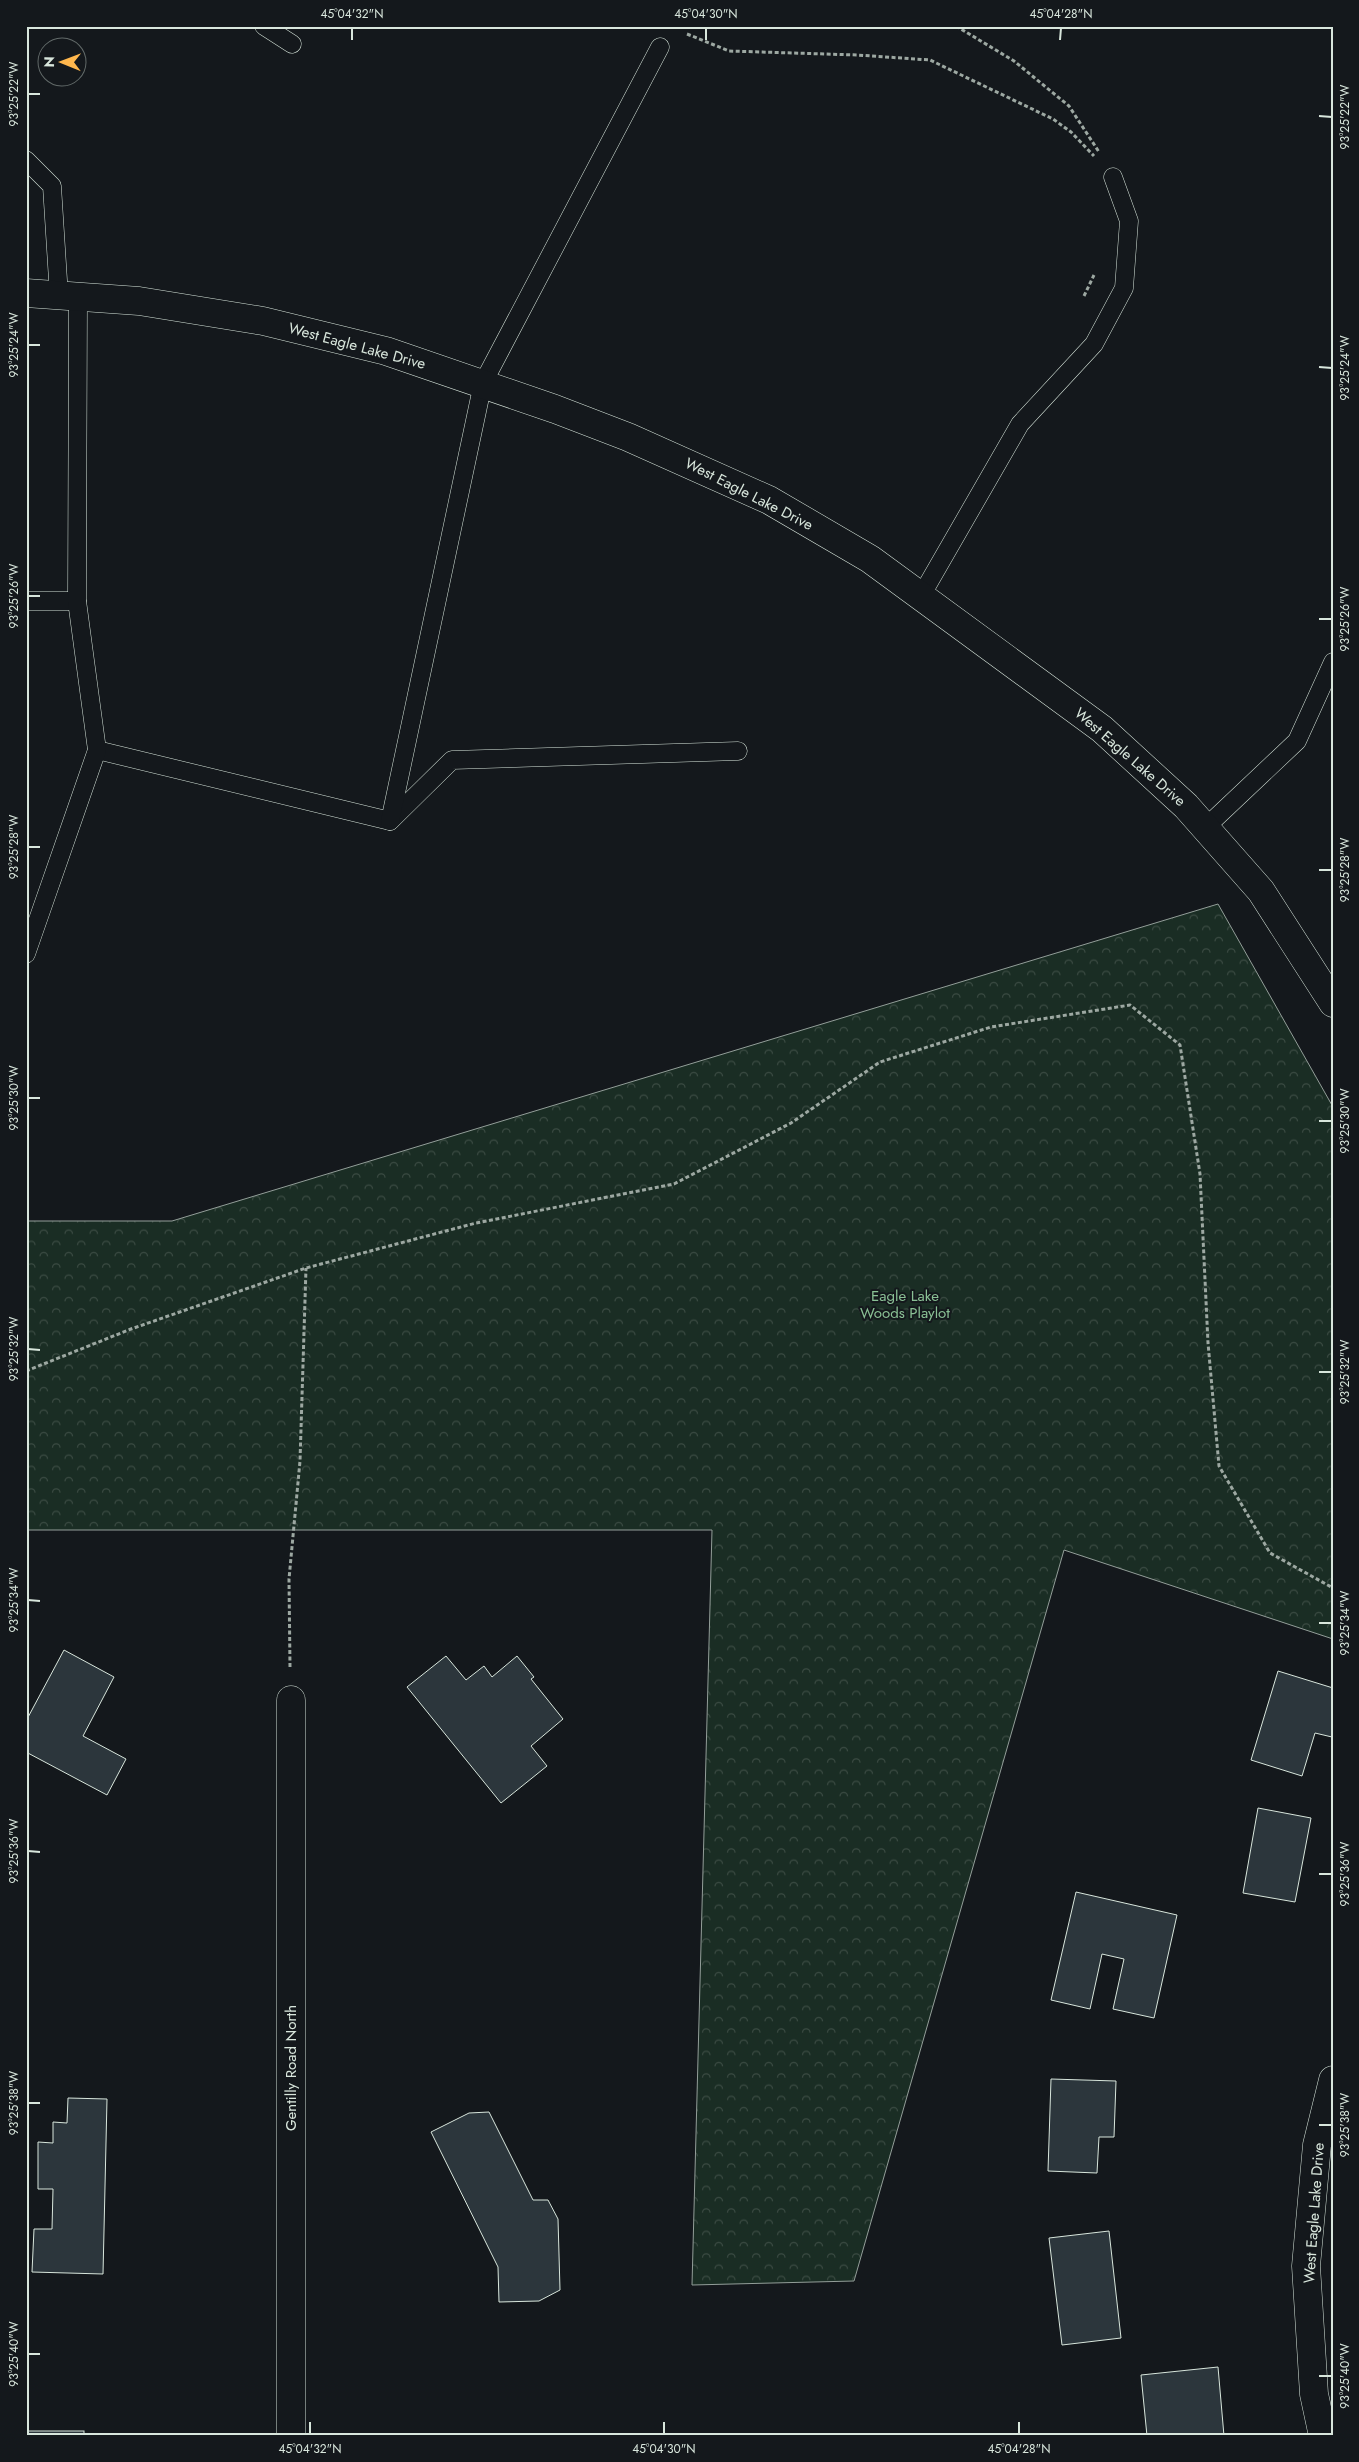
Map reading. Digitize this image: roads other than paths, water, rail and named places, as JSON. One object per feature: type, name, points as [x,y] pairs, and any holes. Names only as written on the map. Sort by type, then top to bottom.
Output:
[{"type":"street","name":"West Eagle Lake Drive","points":[[26,293],[139,302],[263,321],[386,350],[628,437],[769,500],[870,559],[1102,729],[1206,827],[1262,890],[1333,1003]]},
{"type":"street","name":"Gentilly Road North","points":[[291,1700],[291,2436]]},
{"type":"street","name":"West Eagle Lake Drive","points":[[1323,2436],[1314,2394],[1306,2266],[1317,2145],[1333,2080]]},
{"type":"lane","points":[[264,26],[292,44]]},
{"type":"lane","points":[[390,821],[482,383],[660,47]]},
{"type":"lane","points":[[26,160],[52,186],[68,296],[78,601],[97,750],[26,954]]},
{"type":"lane","points":[[922,596],[1020,424],[1094,344],[1124,288],[1129,221],[1113,177]]},
{"type":"lane","points":[[26,601],[78,601]]},
{"type":"lane","points":[[1206,827],[1297,741],[1333,662]]},
{"type":"lane","points":[[97,750],[390,821]]},
{"type":"lane","points":[[390,821],[452,760],[738,751]]},
{"type":"park label","name":"Eagle Lake Woods Playlot","points":[[905,1304]]}]
